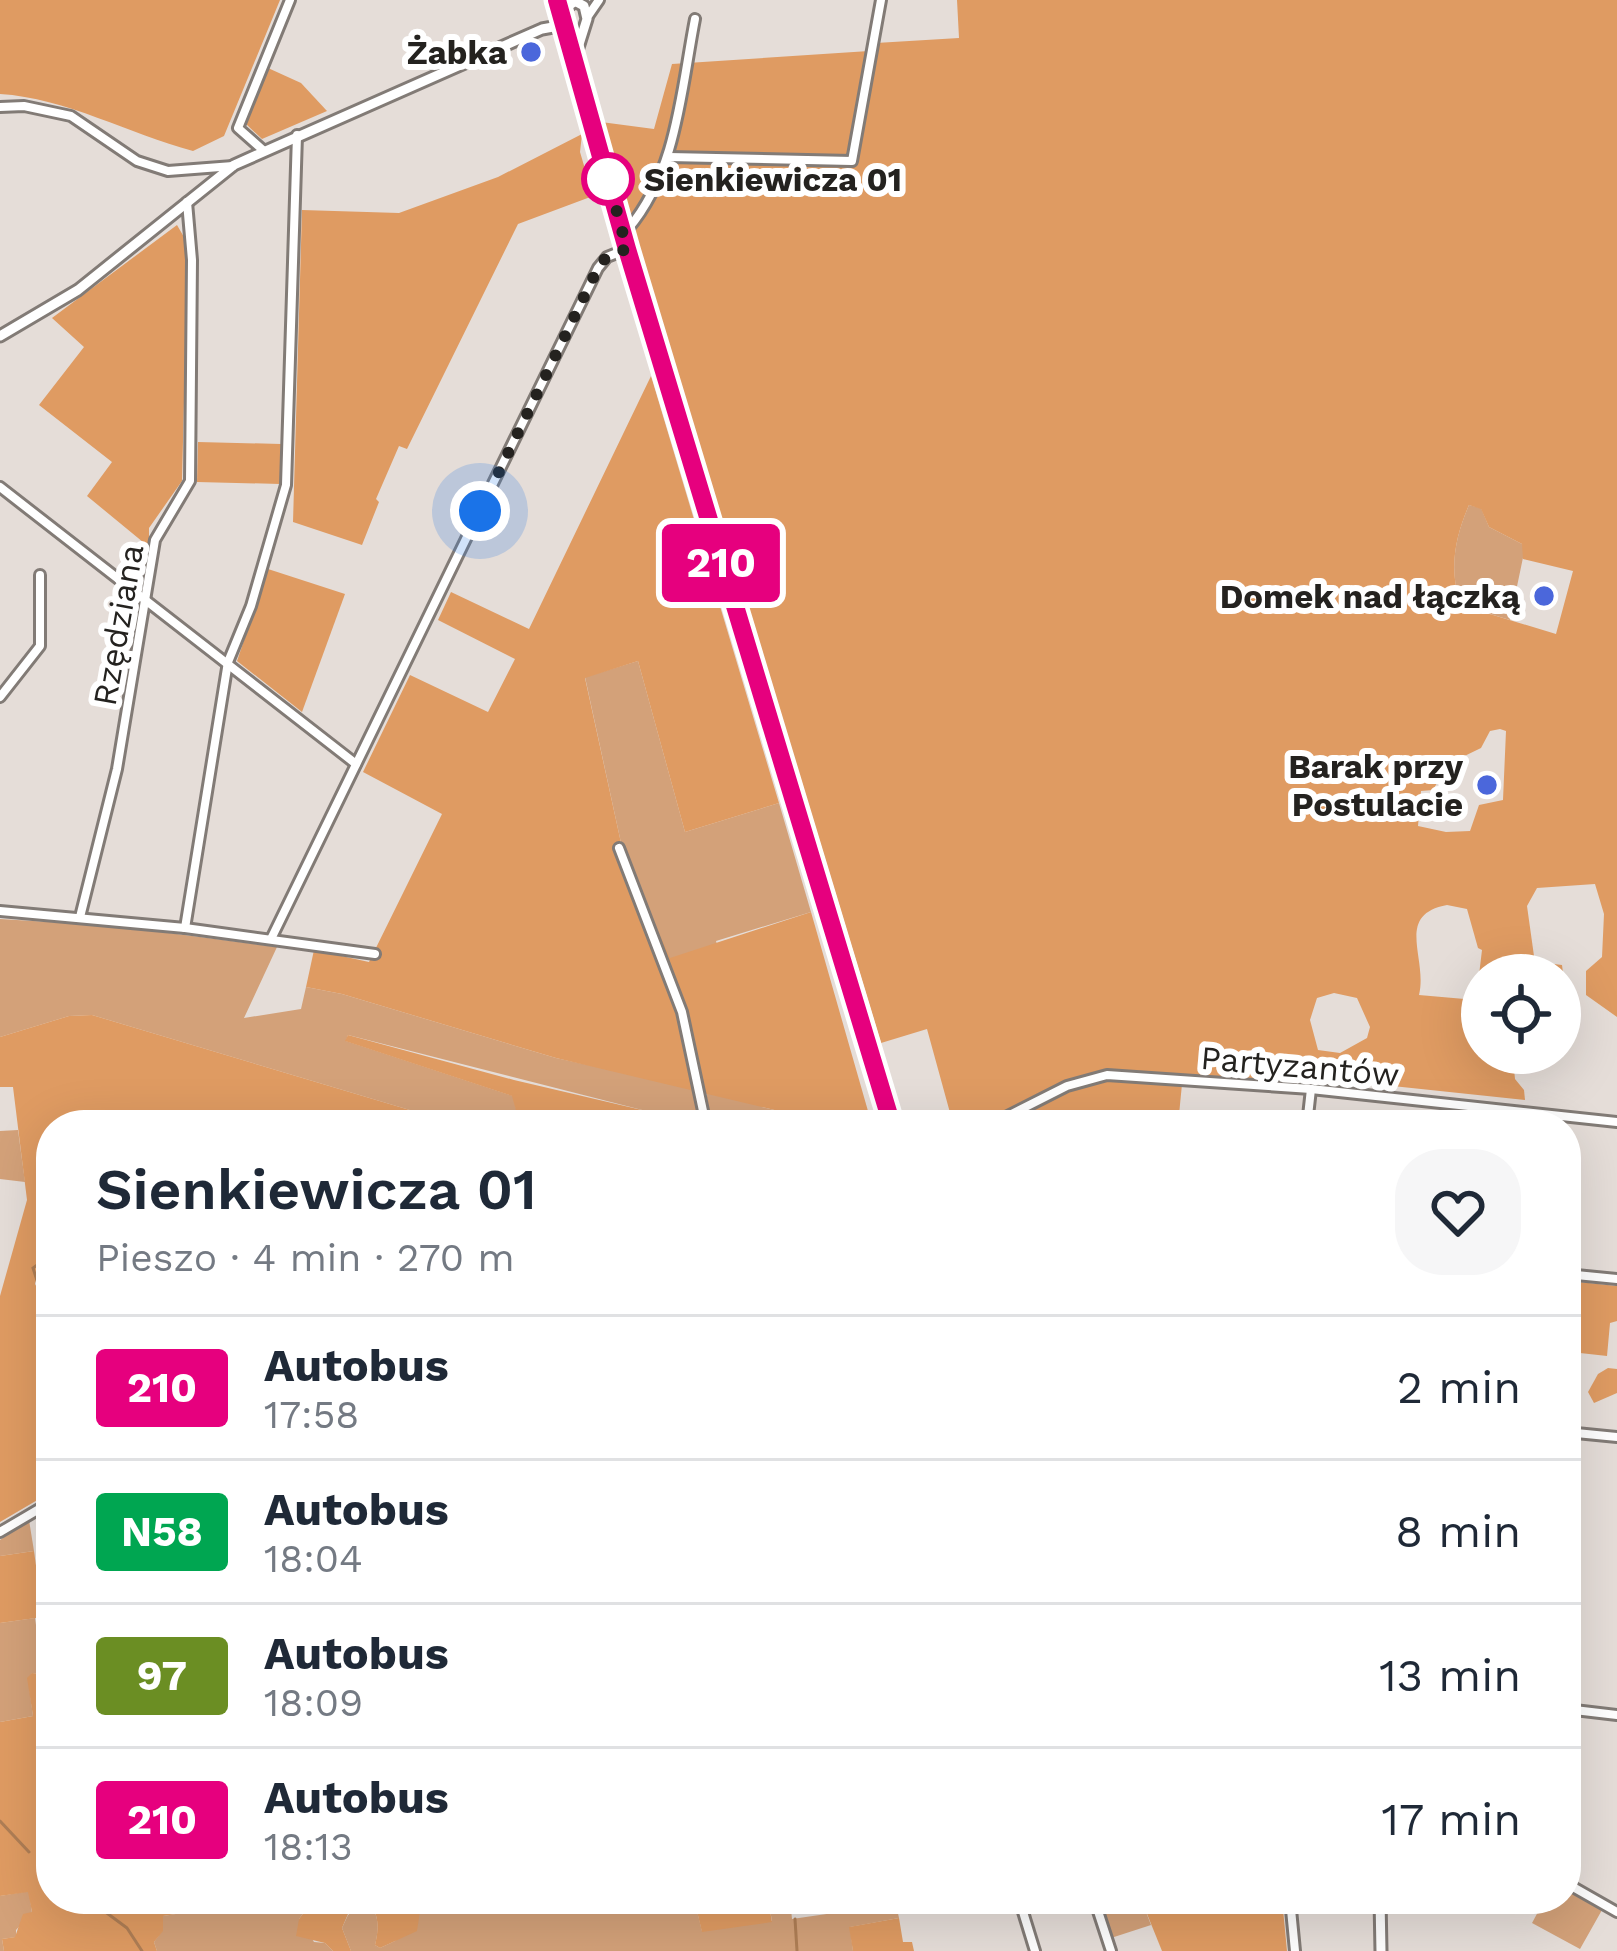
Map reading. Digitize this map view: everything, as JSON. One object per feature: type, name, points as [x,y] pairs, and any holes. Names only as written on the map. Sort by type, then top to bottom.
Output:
[{"type":"street","points":[[263,151],[238,128],[290,0]]},
{"type":"street","points":[[575,59],[585,20],[599,0]]},
{"type":"street","points":[[669,157],[852,161],[881,0]]},
{"type":"street","points":[[0,336],[78,290],[234,165],[542,29],[579,1],[585,20]]},
{"type":"street","points":[[562,15],[585,20]]},
{"type":"street","points":[[562,15],[627,249],[887,1110]]},
{"type":"street","points":[[628,229],[642,212],[669,157],[695,19]]},
{"type":"street","points":[[0,107],[24,106],[71,116],[136,160],[168,171],[234,165]]},
{"type":"street","points":[[185,928],[228,662],[251,606],[286,485],[297,135]]},
{"type":"street","name":"Rzędziana","points":[[80,917],[117,769],[155,540],[190,481],[192,229],[187,202]]},
{"type":"street","points":[[271,939],[598,268],[607,256],[627,249]]},
{"type":"street","points":[[0,487],[356,764]]},
{"type":"street","points":[[0,697],[40,646],[40,575]]},
{"type":"street","points":[[619,848],[682,1012],[703,1110]]},
{"type":"street","points":[[0,911],[185,928],[375,954]]},
{"type":"street","name":"Partyzantów","points":[[1019,1110],[1066,1086],[1107,1075],[1311,1089],[1506,1110]]},
{"type":"street","points":[[1309,1110],[1311,1089]]},
{"type":"street","name":"Partyzantów","points":[[1581,1118],[1617,1122]]},
{"type":"street","points":[[1581,1275],[1617,1279]]},
{"type":"street","points":[[1581,1433],[1617,1437]]},
{"type":"street","points":[[0,1532],[36,1511]]},
{"type":"street","points":[[1581,1710],[1617,1714]]},
{"type":"street","points":[[1581,1891],[1617,1912]]},
{"type":"street","points":[[1024,1914],[1035,1951]]},
{"type":"street","points":[[1099,1914],[1111,1951]]},
{"type":"street","points":[[1291,1914],[1295,1951]]},
{"type":"street","points":[[1380,1914],[1381,1951]]},
{"type":"shaded area","points":[[0,0],[280,0],[224,136],[193,151],[73,109],[0,94]]},
{"type":"shaded area","points":[[957,0],[1617,0],[1617,1017],[1586,995],[1586,971],[1602,957],[1604,914],[1595,884],[1537,888],[1527,906],[1534,954],[1482,954],[1467,909],[1447,905],[1431,910],[1417,928],[1419,995],[1461,999],[1461,1074],[1514,1074],[1525,1100],[1317,1078],[1315,1083],[1106,1071],[1070,1082],[1015,1110],[949,1110],[927,1029],[881,1043],[601,122],[654,129],[672,64],[869,51],[876,43],[959,38]],"holes":[[[1469,505],[1481,509],[1489,527],[1522,544],[1523,559],[1573,571],[1556,634],[1470,608],[1459,599],[1454,563],[1457,539]],[[1490,731],[1506,731],[1503,800],[1479,805],[1470,831],[1418,826],[1421,791],[1433,790],[1448,764],[1481,748]],[[1334,993],[1357,998],[1370,1027],[1367,1038],[1340,1053],[1318,1050],[1310,1020],[1317,998]]]},
{"type":"shaded area","points":[[268,68],[301,83],[327,111],[262,139],[246,124]]},
{"type":"shaded area","points":[[582,134],[580,152],[593,196],[518,224],[407,449],[399,446],[362,545],[293,522],[302,210],[399,213],[498,177]]},
{"type":"shaded area","points":[[177,225],[188,244],[182,481],[149,528],[149,547],[87,496],[112,462],[39,405],[84,347],[52,318]]},
{"type":"shaded area","points":[[651,376],[779,803],[685,832],[638,661],[585,678],[623,852],[670,958],[811,912],[868,1110],[774,1110],[556,1058],[306,987],[314,950],[369,962],[442,814],[363,772],[410,675],[488,712],[515,659],[438,620],[451,592],[529,629]]},
{"type":"shaded area","points":[[198,442],[281,444],[280,484],[197,482]]},
{"type":"shaded area","points":[[1469,505],[1481,508],[1489,527],[1525,548],[1510,620],[1470,608],[1459,599],[1455,551]]},
{"type":"shaded area","points":[[268,569],[345,594],[302,712],[237,661]]},
{"type":"shaded area","points":[[638,661],[685,832],[779,803],[811,912],[716,941],[762,1107],[774,1110],[709,1110],[623,852],[585,677]]},
{"type":"shaded area","points":[[0,919],[115,926],[277,947],[244,1018],[301,1009],[306,987],[342,994],[556,1058],[694,1088],[698,1110],[642,1110],[348,1035],[346,1041],[513,1096],[516,1110],[410,1110],[92,1015],[69,1016],[0,1037]]},
{"type":"shaded area","points":[[92,1015],[410,1110],[36,1110],[36,1501],[0,1522],[0,1296],[27,1200],[13,1087],[0,1087],[0,1037],[69,1016]]},
{"type":"shaded area","points":[[348,1035],[642,1110],[516,1110],[512,1096],[345,1041]]},
{"type":"shaded area","points":[[1108,1077],[1182,1084],[1179,1110],[1027,1110],[1063,1091]]},
{"type":"shaded area","points":[[18,1130],[25,1182],[0,1179],[0,1131]]},
{"type":"shaded area","points":[[1581,1282],[1617,1286],[1617,1321],[1610,1323],[1607,1356],[1581,1353]]},
{"type":"shaded area","points":[[1617,1369],[1617,1393],[1594,1403],[1588,1392],[1598,1374]]},
{"type":"shaded area","points":[[29,1520],[34,1551],[0,1556],[0,1540]]},
{"type":"shaded area","points":[[34,1551],[36,1618],[0,1623],[0,1556]]},
{"type":"shaded area","points":[[35,1618],[36,1673],[32,1673],[29,1686],[33,1716],[0,1722],[0,1623]]},
{"type":"shaded area","points":[[36,1673],[36,1914],[176,1914],[163,1916],[163,1931],[154,1942],[157,1951],[4,1951],[2,1939],[15,1937],[23,1914],[32,1912],[28,1892],[0,1896],[0,1722],[33,1716],[27,1678]]},
{"type":"shaded area","points":[[29,1891],[32,1913],[16,1930],[16,1937],[2,1939],[4,1951],[0,1951],[0,1896]]},
{"type":"shaded area","points":[[1581,1898],[1602,1910],[1580,1949],[1532,1923],[1537,1914],[1581,1914]]},
{"type":"shaded area","points":[[303,1914],[299,1919],[314,1942],[325,1943],[333,1951],[157,1951],[154,1942],[162,1931],[163,1916]]},
{"type":"shaded area","points":[[303,1914],[348,1914],[342,1928],[351,1951],[333,1951],[325,1943],[296,1936]]},
{"type":"shaded area","points":[[349,1914],[375,1914],[375,1945],[380,1948],[395,1941],[418,1914],[698,1914],[702,1931],[772,1921],[771,1914],[792,1914],[792,1919],[827,1914],[898,1914],[899,1918],[850,1927],[853,1951],[351,1951],[342,1928]]},
{"type":"shaded area","points":[[420,1914],[417,1931],[380,1948],[375,1945],[376,1916]]},
{"type":"shaded area","points":[[698,1914],[771,1914],[772,1922],[702,1932]]},
{"type":"shaded area","points":[[1103,1914],[1147,1914],[1151,1925],[1111,1938]]},
{"type":"shaded area","points":[[1147,1914],[1283,1914],[1287,1951],[1162,1951]]},
{"type":"shaded area","points":[[899,1918],[903,1942],[912,1942],[914,1951],[853,1951],[849,1927]]},
{"type":"waterway","points":[[0,1821],[29,1852]]},
{"type":"waterway","points":[[108,1914],[127,1928],[142,1951]]},
{"type":"waterway","points":[[795,1919],[797,1951]]},
{"type":"bus line","name":"210","points":[[557,0],[627,249],[887,1110]]},
{"type":"place","name":"Żabka","points":[[531,52]]},
{"type":"place","name":"Sienkiewicza 01","points":[[608,179]]},
{"type":"place","name":"Domek nad łączką","points":[[1544,596]]},
{"type":"place","name":"Barak przy Postulacie","points":[[1487,785]]},
{"type":"route","points":[[480,511],[598,268],[607,256],[627,249],[608,179]]}]
